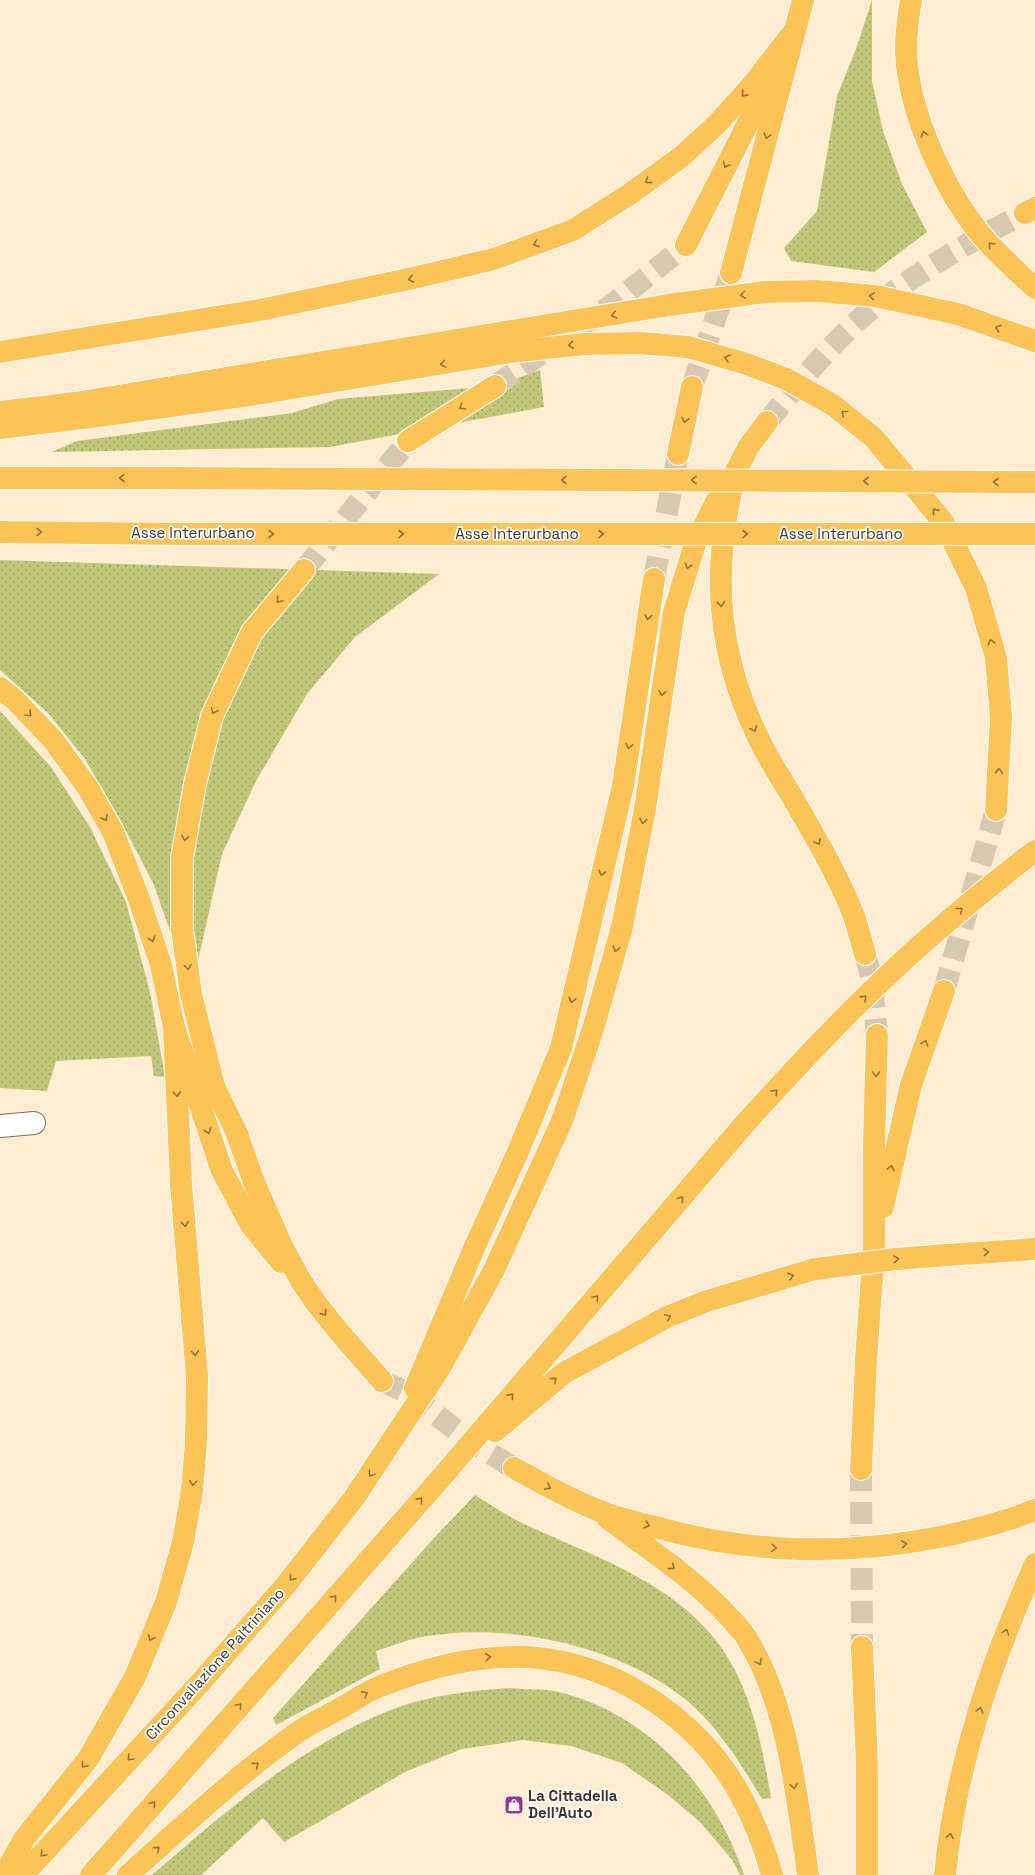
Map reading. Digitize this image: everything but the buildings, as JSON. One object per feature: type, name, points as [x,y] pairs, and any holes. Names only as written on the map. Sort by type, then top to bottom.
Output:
[{"type":"highway","points":[[731,273],[803,0]]},
{"type":"highway","points":[[911,0],[906,52],[913,97],[925,138],[938,166],[966,215],[988,243],[1026,276],[1035,288]]},
{"type":"highway","points":[[686,245],[795,30]]},
{"type":"highway","points":[[0,352],[260,310],[409,279],[494,259],[573,230],[630,194],[680,157],[706,133],[753,84],[795,30]]},
{"type":"highway","points":[[0,412],[83,402],[669,306],[765,292],[817,291],[875,296],[958,314],[1035,341]]},
{"type":"highway","points":[[0,428],[242,396],[510,352],[585,344],[640,343],[688,347],[748,364],[786,379],[833,405],[874,438],[944,522],[976,588],[996,658],[1001,718],[996,810]]},
{"type":"highway","points":[[408,441],[496,386]]},
{"type":"highway","points":[[678,454],[692,387]]},
{"type":"highway","points":[[393,1442],[440,1368],[494,1270],[562,1121],[593,1029],[622,927],[645,809],[674,612],[696,544],[716,502],[737,469],[749,446],[766,422]]},
{"type":"highway","points":[[737,469],[724,522],[720,589],[725,640],[737,689],[757,736],[825,856],[854,916],[865,954]]},
{"type":"highway","points":[[0,478],[1035,482]]},
{"type":"highway","name":"Asse Interurbano","points":[[0,532],[176,534],[1035,534]]},
{"type":"highway","points":[[304,570],[252,632],[212,716],[194,784],[182,858],[183,936],[191,994],[214,1086],[236,1130],[254,1182],[282,1246],[301,1281],[340,1333],[382,1381]]},
{"type":"highway","points":[[393,1442],[474,1246],[517,1154],[561,1048],[623,786],[654,579]]},
{"type":"highway","points":[[0,688],[15,700],[53,740],[88,788],[113,832],[139,899],[161,965],[174,1027],[222,1171],[251,1225],[274,1255],[301,1281]]},
{"type":"highway","points":[[90,1875],[440,1479],[748,1120],[831,1030],[887,975],[956,914],[1029,856]]},
{"type":"highway","points":[[874,1247],[911,1085],[944,991]]},
{"type":"highway","points":[[4,1875],[24,1838],[88,1759],[135,1677],[166,1602],[183,1542],[192,1491],[196,1442],[197,1376],[181,1184],[174,1027]]},
{"type":"highway","points":[[862,1469],[866,1360],[874,1247],[874,1146],[877,1036]]},
{"type":"highway","points":[[440,1479],[564,1373],[667,1317],[707,1301],[815,1269],[896,1259],[1035,1249]]},
{"type":"highway","name":"Circonvallazione Paltriniano","points":[[23,1875],[194,1689],[285,1586],[354,1498],[393,1442]]},
{"type":"highway","points":[[514,1468],[596,1510],[684,1575],[716,1602],[745,1636],[764,1672],[777,1706],[787,1745],[808,1875]]},
{"type":"highway","points":[[596,1510],[698,1539],[753,1547],[806,1551],[854,1549],[910,1543],[975,1529],[1035,1510]]},
{"type":"highway","points":[[945,1875],[947,1848],[962,1768],[993,1669],[1013,1615],[1035,1564]]},
{"type":"highway","points":[[862,1647],[867,1765],[866,1875]]},
{"type":"highway","points":[[128,1875],[233,1782],[300,1731],[379,1687],[436,1667],[489,1657],[542,1658],[585,1666],[624,1683],[665,1707],[699,1737],[726,1770],[747,1806],[765,1852],[772,1875]]},
{"type":"highway","points":[[867,1765],[882,1875]]},
{"type":"street","points":[[0,1126],[34,1123]]},
{"type":"green space","points":[[872,0],[872,81],[883,131],[902,184],[927,232],[874,272],[791,261],[784,248],[817,211],[837,96],[856,49]]},
{"type":"green space","points":[[540,370],[544,407],[330,447],[52,452],[77,441],[292,413],[338,399],[495,386]]},
{"type":"green space","points":[[0,560],[439,574],[355,637],[307,694],[256,781],[222,854],[193,983],[187,980],[154,885],[123,825],[85,759],[48,713],[0,670]]},
{"type":"green space","points":[[0,711],[51,767],[90,827],[126,902],[150,992],[165,1077],[154,1076],[151,1056],[56,1061],[47,1091],[0,1088]]},
{"type":"green space","points":[[475,1495],[520,1522],[613,1564],[644,1580],[672,1599],[698,1620],[720,1646],[738,1676],[755,1721],[771,1798],[762,1799],[734,1754],[712,1726],[687,1701],[673,1690],[647,1674],[618,1660],[587,1649],[523,1635],[490,1632],[428,1636],[415,1638],[376,1651],[380,1669],[276,1725],[273,1718],[434,1538]]},
{"type":"green space","points":[[509,1688],[557,1691],[595,1704],[625,1720],[652,1739],[676,1761],[698,1786],[716,1814],[732,1844],[744,1875],[740,1875],[733,1861],[701,1823],[668,1795],[622,1763],[571,1746],[523,1740],[462,1749],[407,1771],[284,1842],[263,1818],[201,1875],[152,1875],[208,1827],[296,1760],[359,1724],[393,1709],[421,1700],[465,1692]]},
{"type":"tunnel","points":[[767,422],[805,376],[845,332],[875,306],[929,267],[1025,213]]},
{"type":"tunnel","points":[[495,386],[614,303],[686,245]]},
{"type":"tunnel","points":[[692,387],[731,273]]},
{"type":"tunnel","points":[[304,570],[408,441]]},
{"type":"tunnel","points":[[654,579],[678,454]]},
{"type":"tunnel","points":[[944,991],[996,810]]},
{"type":"tunnel","points":[[865,954],[871,976],[877,1035]]},
{"type":"tunnel","points":[[382,1381],[408,1393],[473,1443],[514,1468]]},
{"type":"tunnel","points":[[861,1469],[862,1647]]},
{"type":"place","name":"La Cittadella Dell'Auto","points":[[514,1805]]}]
